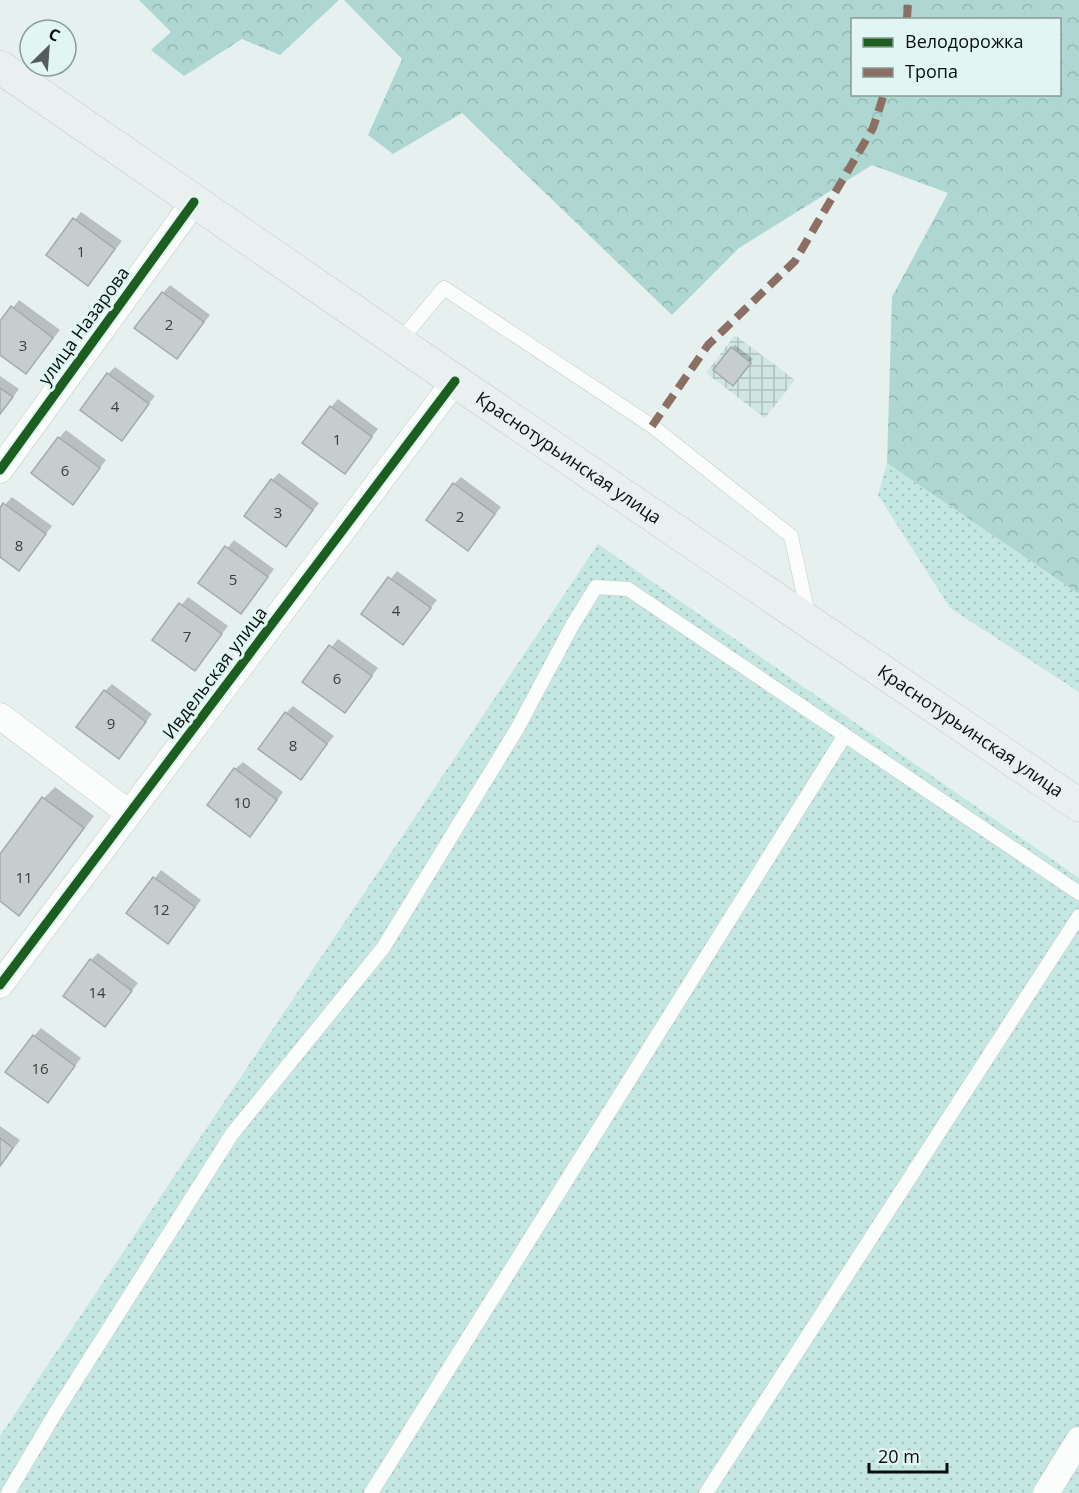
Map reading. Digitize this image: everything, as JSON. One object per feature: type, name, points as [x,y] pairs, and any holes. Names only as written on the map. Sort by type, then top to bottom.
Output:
[{"type":"main road","name":"Краснотурьинская улица","points":[[0,67],[455,381],[1079,805]]},
{"type":"street","name":"улица Назарова","points":[[0,471],[194,202]]},
{"type":"street","name":"Ивдельская улица","points":[[0,985],[455,381]]},
{"type":"street","points":[[0,716],[129,813]]},
{"type":"street","points":[[1046,1493],[1079,1440]]},
{"type":"lane","points":[[399,342],[444,288],[652,426],[791,536],[809,623]]},
{"type":"lane","points":[[8,1493],[56,1412],[232,1134],[383,948],[518,729],[573,624],[596,587],[628,589],[1079,893]]},
{"type":"lane","points":[[371,1493],[845,735]]},
{"type":"lane","points":[[706,1493],[1079,916]]},
{"type":"shaded area","points":[[735,335],[795,380],[765,418],[706,373]]},
{"type":"green space","points":[[139,0],[339,0],[280,55],[242,39],[184,76],[151,50],[171,32]]},
{"type":"green space","points":[[344,0],[1079,0],[1079,594],[887,463],[892,297],[948,193],[872,165],[739,248],[672,315],[462,113],[393,154],[368,135],[402,59]]},
{"type":"green space","points":[[887,463],[1079,594],[1079,692],[950,608],[878,495]]},
{"type":"green space","points":[[598,544],[1079,878],[1079,1493],[0,1493],[0,1436]]},
{"type":"building","points":[[73,218],[115,249],[88,286],[46,255]]},
{"type":"building","points":[[162,292],[204,322],[177,359],[134,328]]},
{"type":"building","points":[[11,306],[53,338],[26,374],[0,355],[0,321]]},
{"type":"building","points":[[731,347],[751,363],[733,386],[713,370]]},
{"type":"building","points":[[107,373],[149,404],[122,441],[80,410]]},
{"type":"building","points":[[0,388],[13,397],[0,414]]},
{"type":"building","points":[[330,406],[372,437],[345,474],[302,443]]},
{"type":"building","points":[[58,437],[100,468],[73,505],[31,473]]},
{"type":"building","points":[[271,479],[313,510],[286,547],[244,516]]},
{"type":"building","points":[[453,483],[495,514],[468,551],[426,520]]},
{"type":"building","points":[[3,503],[46,534],[19,571],[0,557],[0,508]]},
{"type":"building","points":[[225,546],[268,577],[241,614],[198,583]]},
{"type":"building","points":[[388,577],[431,608],[403,645],[361,614]]},
{"type":"building","points":[[179,603],[222,634],[195,671],[152,640]]},
{"type":"building","points":[[329,645],[372,676],[345,713],[302,682]]},
{"type":"building","points":[[104,690],[146,722],[119,759],[76,727]]},
{"type":"building","points":[[285,712],[327,744],[301,780],[258,749]]},
{"type":"building","points":[[234,768],[277,800],[250,837],[207,805]]},
{"type":"building","points":[[42,797],[84,828],[19,916],[0,901],[0,854]]},
{"type":"building","points":[[153,877],[195,907],[168,944],[126,913]]},
{"type":"building","points":[[90,959],[132,991],[105,1027],[63,996]]},
{"type":"building","points":[[33,1035],[75,1066],[48,1103],[5,1072]]},
{"type":"building","points":[[0,1138],[13,1148],[0,1166]]},
{"type":"marked path","points":[[907,18],[908,0]]},
{"type":"marked path","points":[[652,426],[708,345],[795,261],[873,128],[883,96]]},
{"type":"cycle path","points":[[0,470],[194,202]]},
{"type":"cycle path","points":[[0,985],[455,381]]}]
